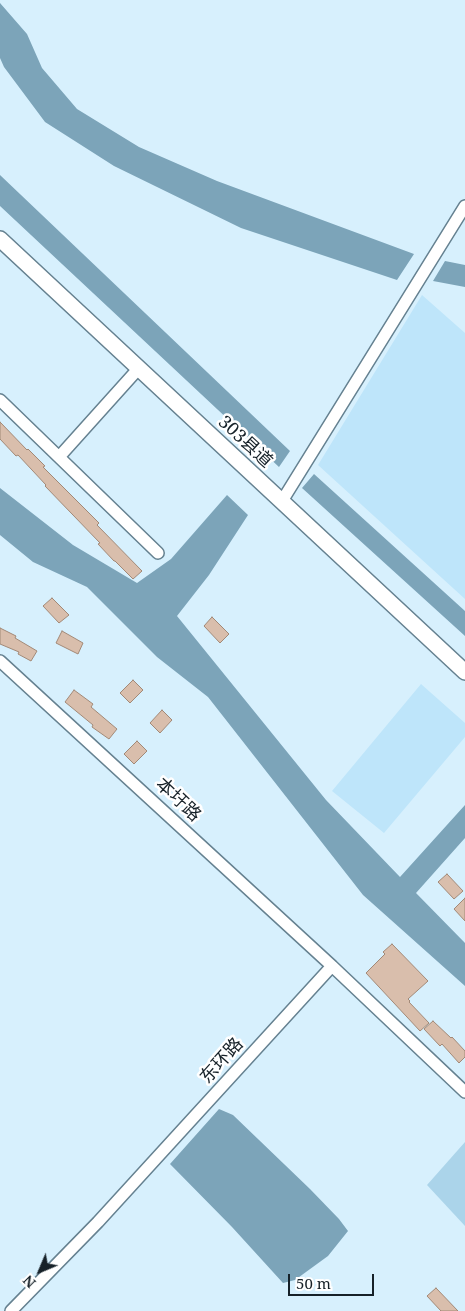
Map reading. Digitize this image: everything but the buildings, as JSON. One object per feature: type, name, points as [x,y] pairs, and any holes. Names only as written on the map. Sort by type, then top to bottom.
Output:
[{"type":"main road","name":"303县道","points":[[0,239],[465,672]]},
{"type":"street","points":[[282,501],[465,206]]},
{"type":"street","points":[[59,457],[138,368]]},
{"type":"street","points":[[0,400],[158,553]]},
{"type":"street","name":"本圩路","points":[[0,661],[332,966]]},
{"type":"street","points":[[332,966],[465,1092]]},
{"type":"street","name":"东环路","points":[[12,1311],[98,1222],[332,966]]},
{"type":"shaded area","points":[[0,3],[27,34],[42,68],[77,109],[139,147],[217,181],[414,254],[397,280],[241,228],[114,166],[45,122],[4,67],[0,58]]},
{"type":"shaded area","points":[[0,175],[290,451],[279,467],[0,206]]},
{"type":"shaded area","points":[[445,261],[465,265],[465,287],[433,281]]},
{"type":"shaded area","points":[[422,295],[465,333],[465,599],[318,465]]},
{"type":"shaded area","points":[[314,474],[465,611],[465,636],[302,488]]},
{"type":"shaded area","points":[[0,488],[73,545],[137,583],[171,559],[227,495],[248,515],[209,575],[177,616],[326,800],[400,877],[465,805],[465,838],[416,893],[465,943],[465,986],[363,895],[208,697],[157,657],[87,587],[33,562],[0,535]]},
{"type":"shaded area","points":[[421,684],[465,723],[465,737],[384,833],[332,791]]},
{"type":"shaded area","points":[[219,1109],[233,1115],[310,1189],[348,1231],[328,1256],[295,1280],[283,1283],[232,1227],[170,1164]]},
{"type":"shaded area","points":[[465,1142],[465,1226],[427,1185]]}]
